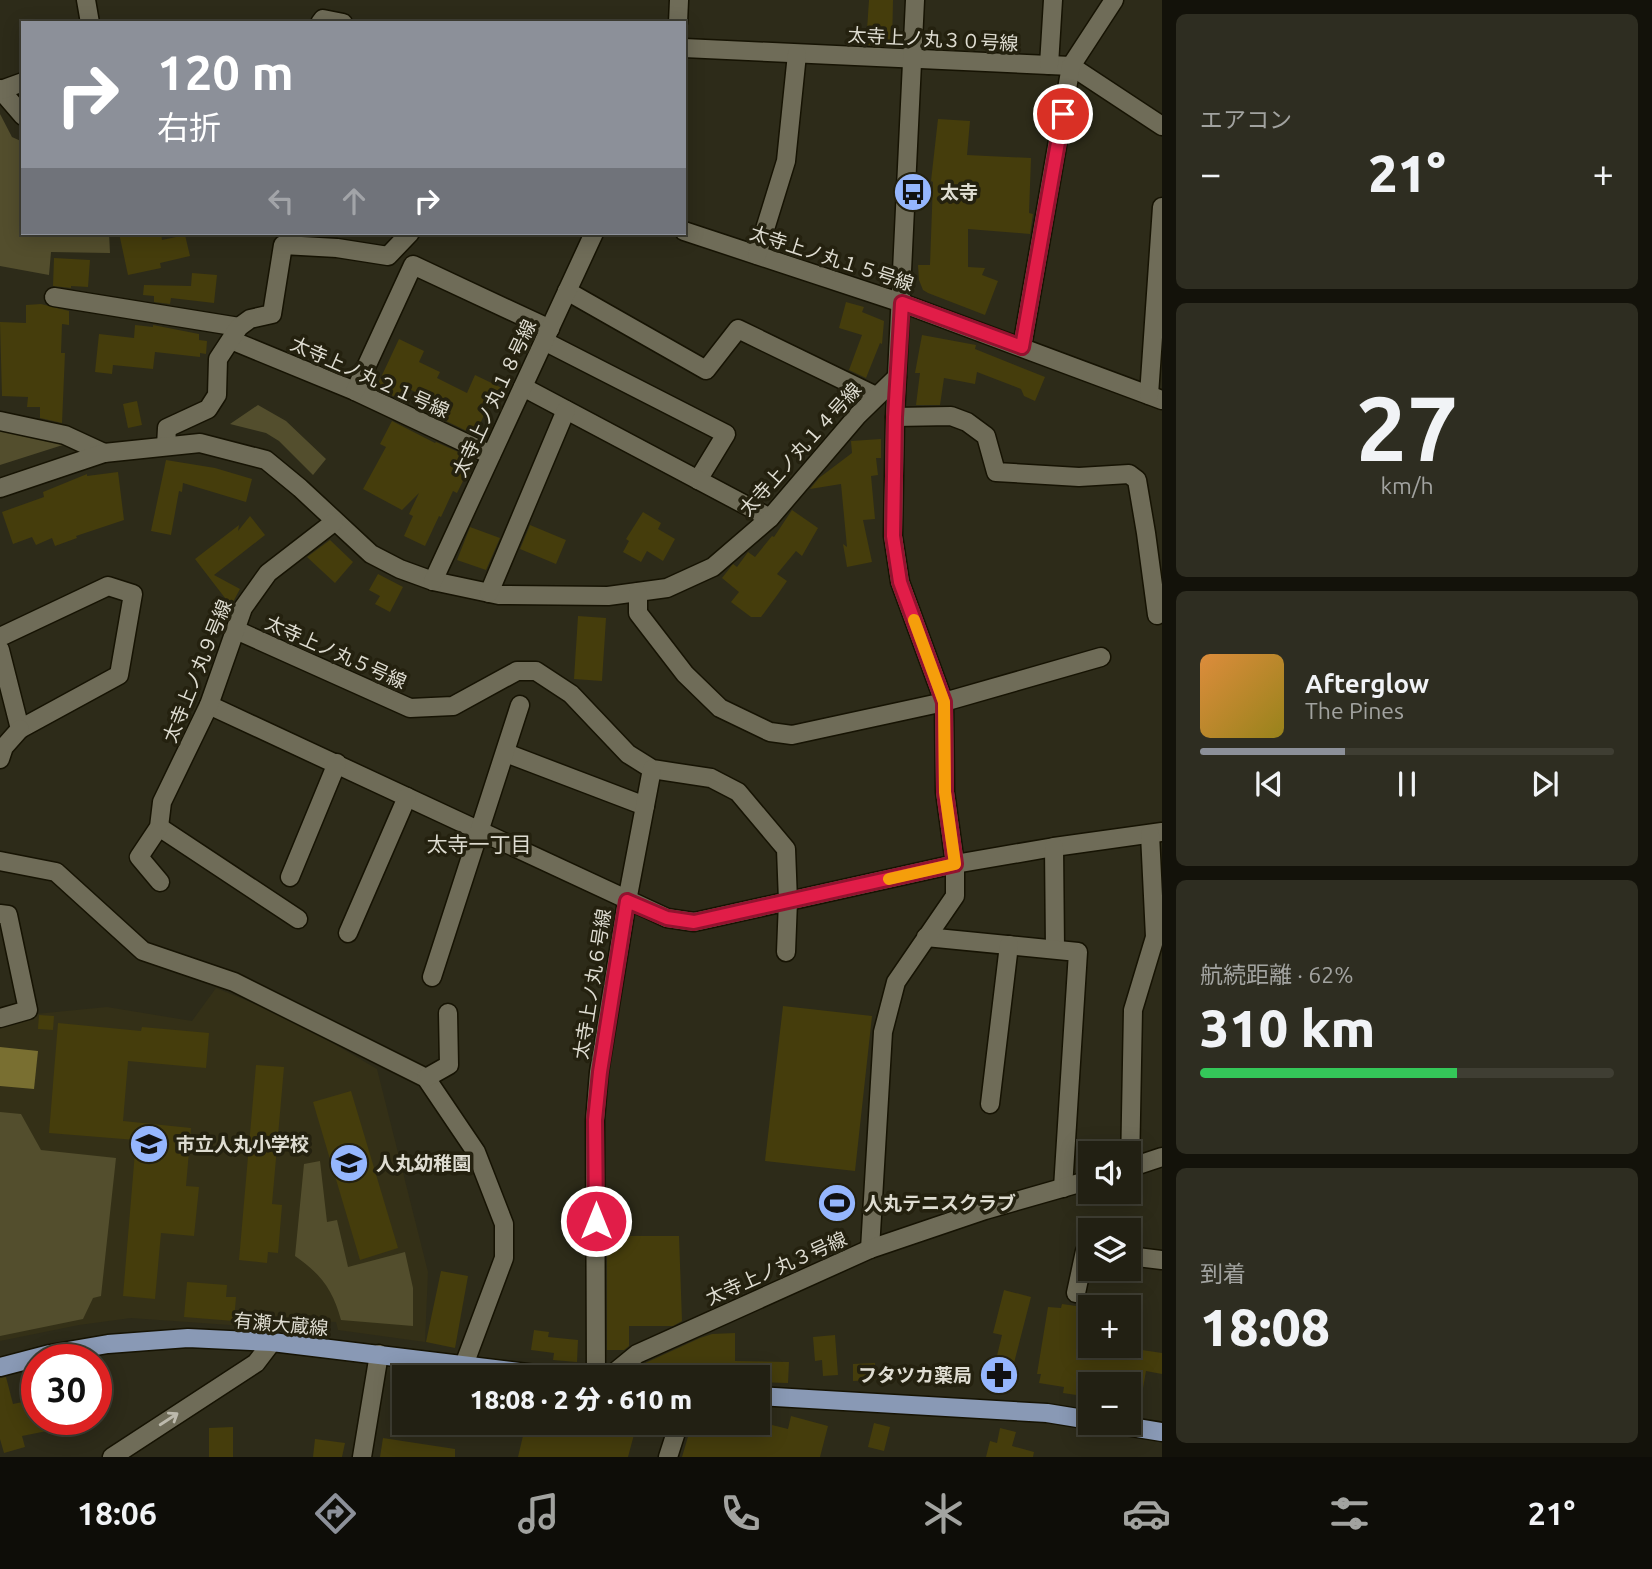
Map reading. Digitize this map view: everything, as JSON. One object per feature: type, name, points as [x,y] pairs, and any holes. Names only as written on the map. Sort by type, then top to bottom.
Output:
[{"type":"main road","name":"有瀬大蔵線","points":[[0,1367],[50,1354],[108,1344],[188,1338],[272,1342],[464,1365]]},
{"type":"main road","points":[[770,1397],[1047,1413],[1078,1418]]},
{"type":"main road","points":[[1141,1429],[1162,1432]]},
{"type":"street","points":[[86,0],[90,21]]},
{"type":"street","points":[[678,0],[678,21]]},
{"type":"street","points":[[870,1249],[883,1032],[896,982],[955,896],[955,864],[945,792],[944,702],[900,582],[893,536],[895,417],[915,0]]},
{"type":"street","points":[[1049,65],[1053,0]]},
{"type":"street","points":[[1022,347],[1071,66],[1114,0]]},
{"type":"street","name":"太寺上ノ丸３０号線","points":[[686,48],[1071,66]]},
{"type":"street","points":[[757,255],[786,161],[797,54]]},
{"type":"street","points":[[1071,66],[1162,126]]},
{"type":"street","points":[[21,83],[0,90],[21,114]]},
{"type":"street","points":[[1156,398],[1162,207]]},
{"type":"street","name":"太寺上ノ丸１５号線","points":[[686,232],[902,303],[1156,398]]},
{"type":"street","points":[[166,446],[167,428],[208,409],[217,395],[218,359],[235,334],[250,318],[272,314],[282,245],[337,248],[388,256],[408,235]]},
{"type":"street","name":"太寺上ノ丸１８号線","points":[[433,580],[593,235]]},
{"type":"street","points":[[355,391],[414,265],[726,434],[698,480]]},
{"type":"street","points":[[567,290],[706,370],[738,329],[876,396]]},
{"type":"street","name":"太寺上ノ丸２１号線","points":[[54,297],[235,334],[491,455]]},
{"type":"street","name":"太寺上ノ丸１４号線","points":[[0,488],[104,453],[200,443],[266,460],[371,554],[400,569],[433,580],[499,595],[608,597],[667,588],[713,567],[770,518],[876,396],[897,377]]},
{"type":"street","points":[[523,387],[770,518]]},
{"type":"street","points":[[489,593],[566,410]]},
{"type":"street","points":[[895,417],[951,416],[967,422],[986,436],[996,472],[1079,477],[1129,474],[1137,480],[1154,532],[1157,615]]},
{"type":"street","points":[[0,421],[65,435],[104,453]]},
{"type":"street","name":"太寺上ノ丸９号線","points":[[159,827],[162,802],[209,705],[243,608],[268,573],[334,522]]},
{"type":"street","points":[[0,637],[108,586],[133,594],[119,675],[9,736]]},
{"type":"street","points":[[639,592],[638,613],[685,674],[720,708],[770,732],[792,736],[944,702],[1101,657]]},
{"type":"street","name":"太寺上ノ丸５号線","points":[[236,630],[410,708],[453,706],[517,671],[536,671],[571,694],[628,754],[652,769],[711,778],[738,792],[786,849],[786,952]]},
{"type":"street","points":[[0,650],[9,736],[0,759]]},
{"type":"street","points":[[209,705],[627,901],[667,918],[694,922],[955,864],[1156,833],[1155,937],[1133,1010],[1130,1141]]},
{"type":"street","points":[[432,977],[520,705]]},
{"type":"street","points":[[506,754],[645,806]]},
{"type":"street","points":[[290,877],[337,763]]},
{"type":"street","name":"太寺上ノ丸６号線","points":[[596,1365],[595,1120],[627,901],[652,769]]},
{"type":"street","points":[[348,933],[407,797]]},
{"type":"street","points":[[160,883],[139,857],[159,827],[298,919]]},
{"type":"street","points":[[1054,847],[1055,950]]},
{"type":"street","points":[[0,861],[56,872],[143,951],[233,982],[426,1079],[477,1152],[504,1224],[504,1258],[464,1365]]},
{"type":"street","points":[[0,914],[8,915],[28,1010],[0,1018]]},
{"type":"street","points":[[926,937],[1079,952],[1063,1188]]},
{"type":"street","points":[[990,1104],[1009,945]]},
{"type":"street","points":[[426,1079],[449,1065],[448,1013]]},
{"type":"street","points":[[1141,1164],[1162,1157]]},
{"type":"street","name":"太寺上ノ丸３号線","points":[[624,1365],[637,1354],[870,1249],[960,1218],[1078,1184]]},
{"type":"street","points":[[1141,1257],[1162,1260]]},
{"type":"street","points":[[1076,1293],[1079,1281]]},
{"type":"street","points":[[112,1457],[256,1363],[272,1342]]},
{"type":"street","points":[[362,1457],[379,1354]]},
{"type":"street","points":[[668,1457],[675,1435]]},
{"type":"shaded area","points":[[0,114],[12,137],[21,141],[21,235],[109,235],[110,253],[51,252],[49,275],[0,266]]},
{"type":"shaded area","points":[[258,405],[286,421],[326,459],[313,475],[279,441],[266,433],[230,424]]},
{"type":"shaded area","points":[[0,430],[69,443],[0,465]]},
{"type":"shaded area","name":"市立人丸小学校","points":[[216,988],[290,1018],[377,1069],[428,1272],[425,1342],[338,1330],[336,1322],[315,1321],[315,1330],[297,1329],[297,1319],[246,1312],[244,1326],[131,1318],[0,1341],[0,1025],[35,1014],[107,1007],[192,1021]]},
{"type":"shaded area","points":[[0,1047],[38,1051],[34,1089],[0,1086]]},
{"type":"shaded area","points":[[0,1112],[21,1114],[41,1150],[116,1158],[101,1296],[93,1298],[83,1319],[0,1336]]},
{"type":"shaded area","points":[[320,1161],[327,1222],[337,1220],[348,1267],[405,1252],[413,1288],[413,1326],[341,1320],[325,1284],[295,1256],[304,1164]]},
{"type":"building","points":[[869,0],[893,0],[892,46],[866,45]]},
{"type":"building","points":[[938,119],[970,121],[967,155],[1031,158],[1029,213],[1033,214],[1030,234],[968,229],[968,267],[985,268],[982,275],[998,281],[985,315],[928,293],[923,290],[919,280],[918,265],[930,265],[931,181]]},
{"type":"building","points":[[119,235],[161,235],[162,240],[185,235],[190,256],[160,263],[161,268],[128,275]]},
{"type":"building","points":[[54,258],[90,260],[88,287],[53,286]]},
{"type":"building","points":[[192,273],[217,275],[214,303],[171,298],[170,304],[154,302],[154,296],[143,295],[144,285],[191,286]]},
{"type":"building","points":[[846,302],[864,307],[862,312],[884,321],[882,344],[880,343],[866,378],[849,370],[862,335],[839,328]]},
{"type":"building","points":[[41,304],[69,311],[69,325],[62,324],[61,353],[65,353],[62,423],[40,418],[40,407],[27,407],[28,397],[2,396],[0,322],[26,323],[26,305]]},
{"type":"building","points":[[135,325],[153,325],[199,334],[199,340],[207,341],[206,354],[200,353],[200,357],[155,352],[153,369],[113,365],[112,374],[95,372],[99,334],[134,338]]},
{"type":"building","points":[[922,335],[976,345],[975,349],[1045,377],[1035,401],[1024,396],[1021,389],[977,372],[975,384],[944,378],[940,405],[916,405],[920,373],[915,373]]},
{"type":"building","points":[[399,339],[424,351],[419,362],[440,372],[437,378],[467,393],[475,375],[502,388],[494,406],[489,404],[475,435],[446,421],[451,409],[407,388],[402,400],[376,388]]},
{"type":"building","points":[[137,401],[142,425],[128,428],[123,404]]},
{"type":"building","points":[[392,421],[474,459],[457,493],[453,491],[425,546],[404,536],[413,516],[409,514],[419,493],[402,510],[363,489],[386,447],[380,444]]},
{"type":"building","points":[[881,439],[881,458],[876,458],[878,475],[871,476],[875,519],[863,520],[872,562],[847,567],[843,544],[847,547],[841,484],[810,489],[819,478],[852,453],[851,441]]},
{"type":"building","points":[[166,460],[215,468],[252,479],[246,502],[183,483],[171,535],[151,531]]},
{"type":"building","points":[[118,472],[124,520],[55,546],[52,538],[36,545],[32,537],[13,544],[2,512],[44,497],[43,492],[87,474]]},
{"type":"building","points":[[792,510],[818,528],[802,556],[796,551],[777,574],[787,581],[761,617],[751,617],[731,602],[739,592],[722,578],[733,564],[737,567],[748,552],[755,557],[772,536],[774,537]]},
{"type":"building","points":[[643,512],[661,523],[658,529],[675,539],[663,561],[647,551],[641,562],[623,552],[629,541],[626,539]]},
{"type":"building","points":[[250,516],[265,535],[214,575],[240,589],[233,602],[225,598],[195,559],[239,525],[238,531]]},
{"type":"building","points":[[530,525],[566,540],[556,564],[520,549]]},
{"type":"building","points":[[470,527],[500,538],[486,570],[457,560]]},
{"type":"building","points":[[330,540],[353,562],[335,583],[307,557]]},
{"type":"building","points":[[378,574],[403,587],[390,612],[375,604],[380,596],[369,590]]},
{"type":"building","points":[[578,616],[606,618],[602,681],[574,679]]},
{"type":"building","points":[[783,1006],[872,1016],[855,1171],[765,1161]]},
{"type":"building","points":[[39,1015],[54,1016],[53,1030],[38,1029]]},
{"type":"building","points":[[58,1023],[141,1031],[142,1027],[209,1033],[206,1068],[128,1061],[123,1121],[191,1128],[186,1186],[199,1187],[194,1236],[161,1233],[155,1299],[123,1296],[136,1140],[49,1133]]},
{"type":"building","points":[[256,1065],[284,1067],[272,1204],[282,1205],[278,1253],[268,1252],[267,1263],[239,1260]]},
{"type":"building","points":[[351,1091],[398,1248],[360,1260],[313,1102]]},
{"type":"building","points":[[607,1236],[679,1236],[682,1321],[673,1326],[629,1326],[629,1346],[624,1350],[607,1350]]},
{"type":"building","points":[[441,1271],[468,1276],[455,1348],[426,1342]]},
{"type":"building","points":[[187,1282],[227,1285],[226,1297],[236,1297],[234,1321],[184,1317]]},
{"type":"building","points":[[1004,1290],[1031,1297],[1007,1390],[986,1384],[1002,1335],[993,1333]]},
{"type":"building","points":[[1062,1304],[1078,1306],[1078,1358],[1141,1358],[1141,1350],[1162,1353],[1162,1374],[1146,1371],[1141,1400],[1141,1372],[1078,1372],[1078,1395],[1063,1393],[1064,1387],[1039,1383],[1041,1374],[1037,1374],[1048,1307],[1061,1308]]},
{"type":"building","points":[[534,1330],[549,1332],[548,1337],[578,1340],[577,1362],[553,1360],[554,1353],[531,1350]]},
{"type":"building","points":[[735,1333],[735,1361],[789,1362],[788,1383],[770,1382],[770,1365],[642,1365],[712,1334]]},
{"type":"building","points":[[835,1335],[838,1375],[823,1376],[822,1360],[815,1361],[813,1337]]},
{"type":"building","points":[[875,1363],[875,1380],[853,1381],[853,1364]]},
{"type":"building","points":[[6,1377],[13,1404],[21,1402],[21,1435],[27,1435],[22,1436],[25,1447],[4,1453],[0,1439],[0,1378]]},
{"type":"building","points":[[791,1416],[828,1426],[820,1457],[682,1457],[688,1435],[770,1435],[770,1424],[788,1429]]},
{"type":"building","points":[[874,1423],[890,1427],[884,1451],[868,1447]]},
{"type":"building","points":[[233,1427],[233,1457],[209,1457],[209,1428]]},
{"type":"building","points":[[1000,1428],[1016,1432],[1012,1446],[1034,1452],[1033,1457],[986,1457],[990,1441],[997,1443]]},
{"type":"building","points":[[523,1435],[634,1435],[628,1457],[518,1457]]},
{"type":"building","points":[[383,1438],[455,1449],[455,1457],[380,1457]]},
{"type":"building","points":[[315,1439],[345,1443],[342,1457],[313,1457]]},
{"type":"slow traffic","points":[[889,879],[955,864],[945,792],[944,702],[914,620]]},
{"type":"place","name":"太寺","points":[[913,192]]},
{"type":"place","name":"市立人丸小学校","points":[[149,1144]]},
{"type":"place","name":"人丸幼稚園","points":[[349,1163]]},
{"type":"place","name":"人丸テニスクラブ","points":[[837,1203]]},
{"type":"place","name":"フタツカ薬局","points":[[999,1375]]},
{"type":"district","name":"太寺一丁目","points":[[479,844]]},
{"type":"route","points":[[596,1221],[595,1120],[627,901],[667,918],[694,922],[955,864],[945,792],[944,702],[900,582],[893,536],[895,417],[902,303],[1022,347],[1063,114]]}]
